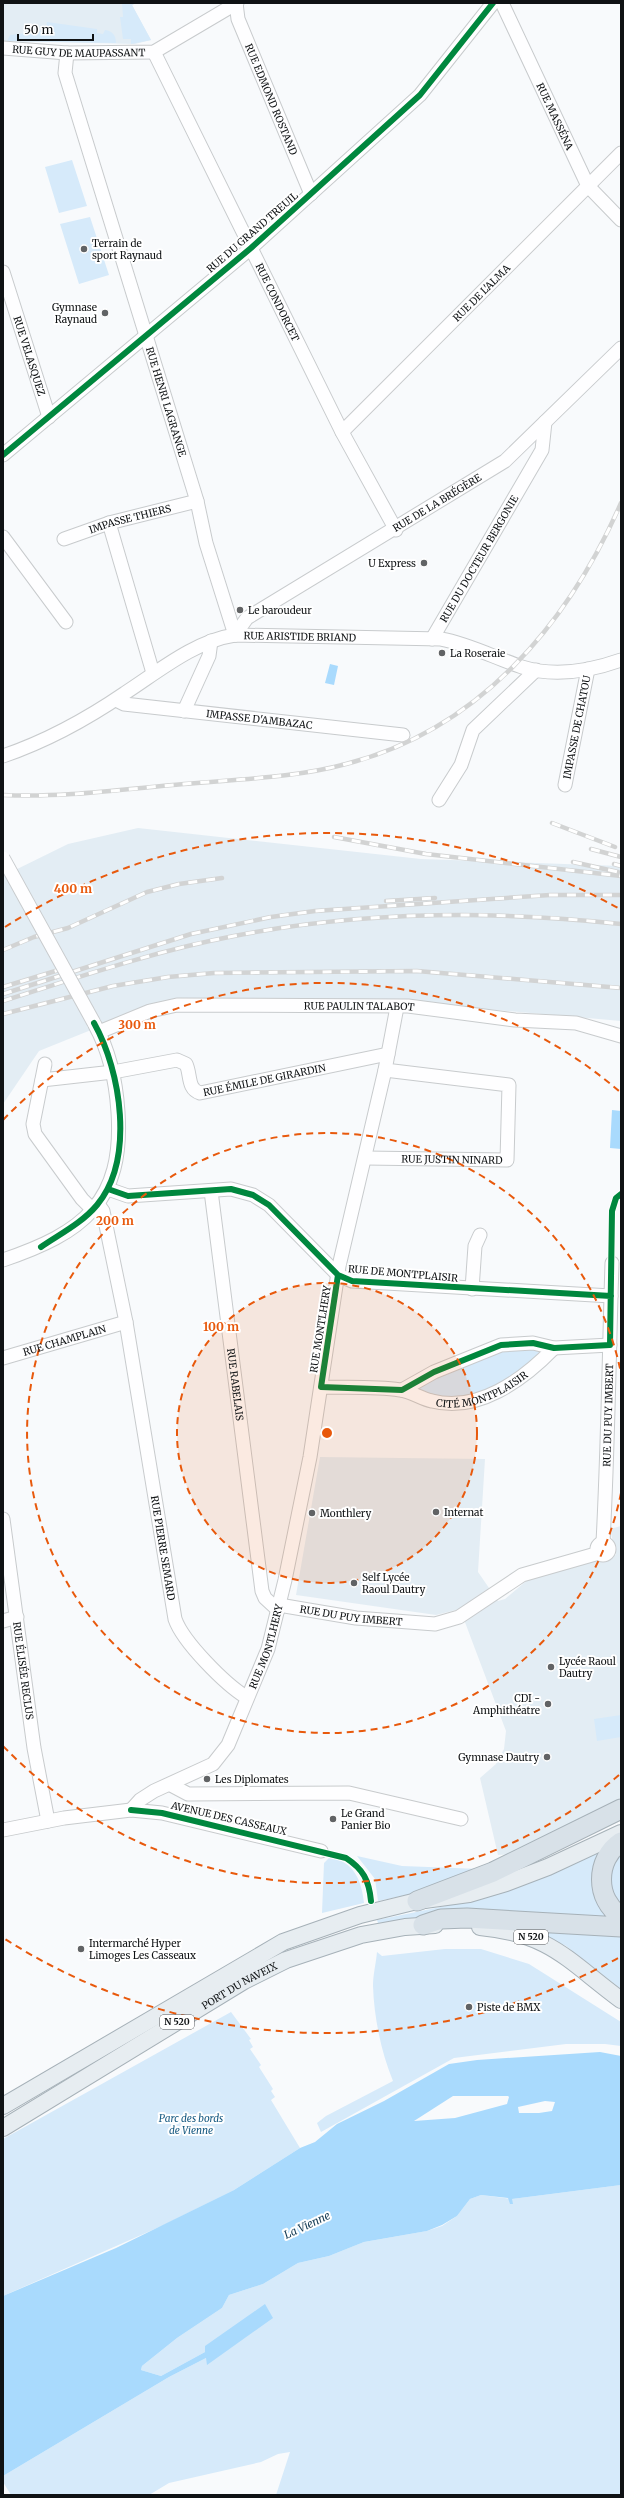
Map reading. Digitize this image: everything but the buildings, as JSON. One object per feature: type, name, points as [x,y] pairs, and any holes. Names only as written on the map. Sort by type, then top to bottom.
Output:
[{"type":"highway","points":[[417,1901],[493,1872],[621,1808]]},
{"type":"highway","points":[[621,1842],[609,1852],[601,1878],[605,1897],[613,1909],[621,1916]]},
{"type":"highway","points":[[423,1925],[441,1919],[467,1918],[621,1927]]},
{"type":"main road","name":"N 520","points":[[417,1901],[469,1894],[506,1883],[548,1867],[621,1833]]},
{"type":"main road","name":"PORT DU NAVEIX","points":[[3,2106],[247,1961],[283,1942],[360,1916],[417,1901]]},
{"type":"main road","name":"N 520","points":[[423,1925],[500,1929],[537,1939],[572,1961],[621,2000]]},
{"type":"main road","name":"PORT DU NAVEIX","points":[[3,2128],[244,1981],[286,1960],[361,1935],[423,1925]]},
{"type":"street","name":"RUE EDMOND ROSTAND","points":[[237,3],[238,19],[311,194]]},
{"type":"street","name":"RUE GUY DE MAUPASSANT","points":[[3,48],[67,53],[154,52],[237,3]]},
{"type":"street","name":"RUE DU GRAND TREUIL","points":[[3,455],[251,248],[420,95],[493,3]]},
{"type":"street","name":"RUE MASSÉNA","points":[[502,3],[588,186],[621,220]]},
{"type":"street","name":"RUE CONDORCET","points":[[154,52],[342,432],[396,530]]},
{"type":"street","name":"RUE HENRI LAGRANGE","points":[[67,53],[65,73],[145,337],[197,501],[206,543],[235,635]]},
{"type":"street","name":"RUE DE L'ALMA","points":[[342,432],[621,153]]},
{"type":"street","name":"RUE VELASQUEZ","points":[[3,272],[49,417]]},
{"type":"street","name":"RUE DE LA BRÉGÈRE","points":[[235,635],[247,618],[396,530],[505,461],[621,348]]},
{"type":"street","name":"RUE DU DOCTEUR BERGONIE","points":[[432,639],[524,478],[542,450],[545,422]]},
{"type":"street","name":"RUE DU DOCTEUR BERGONIE","points":[[521,446],[526,454],[524,478]]},
{"type":"street","name":"IMPASSE THIERS","points":[[64,539],[109,523],[197,501]]},
{"type":"street","points":[[109,523],[153,673]]},
{"type":"street","points":[[3,537],[66,622]]},
{"type":"street","name":"RUE ARISTIDE BRIAND","points":[[3,756],[58,734],[116,700],[153,673],[211,641],[235,635],[432,639],[461,644],[536,670],[558,672],[588,669],[621,660]]},
{"type":"street","points":[[184,711],[208,656],[211,641]]},
{"type":"street","name":"IMPASSE DE CHATOU","points":[[565,785],[588,669]]},
{"type":"street","points":[[439,800],[461,765],[473,730],[536,670]]},
{"type":"street","name":"IMPASSE D'AMBAZAC","points":[[116,700],[124,704],[403,735]]},
{"type":"street","points":[[3,858],[96,1028],[113,1072],[117,1095],[119,1150],[116,1168],[108,1189],[96,1207],[82,1220],[41,1247],[3,1260]]},
{"type":"street","name":"RUE PAULIN TALABOT","points":[[96,1028],[150,1011],[177,1005],[408,1006],[515,1020],[576,1023],[621,1036]]},
{"type":"street","name":"RUE MONTLHERY","points":[[246,1697],[264,1661],[285,1580],[310,1457],[338,1275],[385,1070],[397,1007]]},
{"type":"street","name":"RUE ÉMILE DE GIRARDIN","points":[[42,1080],[113,1072],[181,1061],[188,1068],[191,1086],[194,1092],[200,1093],[388,1054]]},
{"type":"street","points":[[46,1064],[33,1124],[35,1134],[82,1199],[96,1207]]},
{"type":"street","name":"RUE JUSTIN NINARD","points":[[365,1158],[507,1160],[509,1085],[385,1070]]},
{"type":"street","name":"RUE DE MONTPLAISIR","points":[[108,1189],[128,1196],[231,1189],[254,1194],[269,1205],[338,1275],[352,1281],[611,1296]]},
{"type":"street","name":"RUE RABELAIS","points":[[212,1191],[265,1598],[278,1608]]},
{"type":"street","name":"RUE PIERRE SEMARD","points":[[96,1207],[103,1211],[126,1322],[175,1619],[182,1633],[216,1672],[246,1697]]},
{"type":"street","name":"RUE DE MONTPLAISIR","points":[[472,1289],[475,1246],[480,1235]]},
{"type":"street","name":"RUE DU PUY IMBERT","points":[[278,1608],[356,1618],[435,1624],[459,1617],[522,1576],[601,1548],[612,1263]]},
{"type":"street","name":"RUE CHAMPLAIN","points":[[3,1358],[126,1322]]},
{"type":"street","points":[[402,1390],[434,1372],[501,1345],[533,1343],[554,1348],[610,1345]]},
{"type":"street","name":"CITÉ MONTPLAISIR","points":[[321,1387],[402,1390],[432,1401],[459,1404],[478,1401],[494,1394],[539,1364],[554,1348]]},
{"type":"street","name":"RUE ÉLISÉE RECLUS","points":[[3,1519],[39,1780],[48,1821]]},
{"type":"street","points":[[262,1577],[274,1582],[285,1580]]},
{"type":"street","points":[[3,1621],[17,1617]]},
{"type":"street","points":[[131,1810],[140,1800],[213,1764],[228,1745],[246,1697]]},
{"type":"street","points":[[171,1784],[188,1794],[349,1793],[461,1819]]},
{"type":"street","name":"AVENUE DES CASSEAUX","points":[[3,1830],[48,1821],[131,1810],[162,1813],[321,1850]]},
{"type":"shaded area","points":[[3,3],[136,3],[132,5],[151,40],[135,44],[3,41]]},
{"type":"shaded area","points":[[138,828],[421,859],[621,866],[621,1021],[396,1001],[158,1003],[39,1051],[3,1104],[3,876],[68,844]]},
{"type":"shaded area","name":"Lycée Raoul Dautry","points":[[320,1457],[485,1459],[478,1572],[498,1601],[505,1599],[531,1577],[616,1555],[610,1529],[621,1526],[621,1798],[512,1854],[498,1855],[480,1778],[496,1764],[504,1749],[506,1731],[460,1609],[436,1615],[296,1595]]},
{"type":"green space","points":[[122,3],[136,3],[132,5],[151,40],[131,44],[131,39],[123,39],[120,17],[123,17]]},
{"type":"green space","points":[[47,22],[97,29],[97,33],[103,34],[105,30],[110,31],[114,34],[116,43],[7,41],[10,35],[45,31]]},
{"type":"green space","points":[[72,160],[87,206],[59,213],[45,167]]},
{"type":"green space","name":"Terrain de sport Raynaud","points":[[90,217],[109,275],[79,284],[60,224]]},
{"type":"green space","points":[[537,1348],[540,1354],[522,1370],[490,1392],[479,1396],[467,1399],[450,1400],[416,1391],[414,1388],[432,1378],[504,1349]]},
{"type":"green space","points":[[621,1715],[621,1737],[597,1741],[594,1719]]},
{"type":"green space","points":[[621,1847],[621,1911],[605,1881]]},
{"type":"green space","points":[[602,1848],[613,1918],[434,1915],[378,1923],[377,1920],[460,1903],[522,1886]]},
{"type":"green space","points":[[357,1856],[402,1866],[481,1869],[425,1891],[378,1901],[375,1879]]},
{"type":"green space","points":[[329,1858],[345,1863],[355,1873],[359,1880],[364,1903],[322,1913],[324,1863]]},
{"type":"green space","points":[[531,1929],[621,1932],[621,1989],[566,1946]]},
{"type":"green space","points":[[445,1949],[481,1949],[529,1964],[621,2022],[621,2046],[605,2044],[566,2044],[454,2058],[321,2132],[317,2123],[326,2116],[393,2081],[382,2046],[375,2010],[373,1982],[377,1952],[382,1956]]},
{"type":"green space","name":"Parc des bords de Vienne","points":[[231,2012],[251,2039],[249,2040],[253,2047],[250,2049],[261,2065],[259,2067],[273,2089],[271,2091],[275,2097],[271,2100],[300,2148],[234,2190],[166,2224],[3,2296],[3,2139]]},
{"type":"green space","points":[[621,2185],[621,2495],[276,2495],[290,2452],[278,2454],[261,2462],[169,2483],[149,2495],[11,2495],[3,2482],[3,2476],[169,2377],[206,2358],[205,2352],[161,2376],[141,2370],[142,2366],[177,2338],[222,2308],[229,2295],[263,2284],[298,2263],[329,2256],[364,2242],[427,2231],[442,2226],[457,2216],[470,2199],[481,2195],[512,2199]]},
{"type":"water","points":[[330,664],[338,666],[334,685],[325,683]]},
{"type":"water","points":[[612,1110],[621,1111],[621,1149],[610,1148]]},
{"type":"water","name":"La Vienne","points":[[600,2052],[621,2056],[621,2185],[512,2199],[513,2204],[510,2204],[508,2198],[481,2195],[470,2199],[457,2216],[442,2225],[427,2231],[364,2242],[329,2256],[298,2263],[263,2284],[229,2295],[222,2308],[177,2338],[142,2366],[141,2370],[161,2376],[205,2352],[205,2346],[265,2304],[273,2318],[207,2365],[206,2358],[169,2377],[3,2476],[3,2296],[116,2248],[234,2190],[300,2148],[315,2142],[337,2124],[384,2101],[449,2064],[477,2060]],"holes":[[[453,2096],[508,2096],[509,2097],[507,2104],[455,2118],[414,2121]],[[545,2101],[555,2102],[552,2111],[539,2113],[519,2113],[518,2107]]]},
{"type":"railway","points":[[3,795],[26,796],[71,794],[286,775],[326,769],[394,748],[438,726],[477,698],[514,666],[546,630],[574,590],[599,548],[621,503]]},
{"type":"railway","points":[[552,823],[615,847]]},
{"type":"railway","points":[[334,837],[426,854],[621,876]]},
{"type":"railway","points":[[591,849],[621,857]]},
{"type":"railway","points":[[573,862],[618,872]]},
{"type":"railway","points":[[614,864],[621,866]]},
{"type":"railway","points":[[3,950],[34,937],[68,928],[147,892],[179,884],[222,878]]},
{"type":"railway","points":[[3,994],[191,934],[271,917],[315,911],[550,895],[621,895]]},
{"type":"railway","points":[[386,901],[435,898]]},
{"type":"railway","points":[[3,1001],[117,965],[175,949],[234,936],[282,928],[331,922],[427,915],[524,916],[621,924]]},
{"type":"railway","points":[[3,987],[62,969]]},
{"type":"railway","points":[[3,1014],[113,986],[168,977],[214,973],[417,971],[621,988]]},
{"type":"cycle path","points":[[3,455],[251,248],[420,95],[493,3]]},
{"type":"cycle path","points":[[41,1247],[78,1223],[97,1205],[109,1186],[116,1164],[120,1140],[120,1115],[117,1090],[111,1065],[94,1023]]},
{"type":"cycle path","points":[[108,1189],[128,1196],[231,1189],[253,1195],[269,1205],[338,1275],[352,1281],[611,1296]]},
{"type":"cycle path","points":[[338,1275],[321,1387],[402,1390],[434,1372],[501,1345],[533,1343],[554,1348],[610,1345],[612,1211],[616,1198],[621,1194]]},
{"type":"cycle path","points":[[131,1810],[162,1813],[346,1858],[357,1866],[367,1881],[371,1901]]},
{"type":"place","name":"Terrain de sport Raynaud","points":[[84,249]]},
{"type":"place","name":"Gymnase Raynaud","points":[[105,313]]},
{"type":"place","name":"U Express","points":[[424,563]]},
{"type":"place","name":"Le baroudeur","points":[[240,610]]},
{"type":"place","name":"La Roseraie","points":[[442,653]]},
{"type":"place","name":"Internat","points":[[436,1512]]},
{"type":"place","name":"Monthlery","points":[[312,1513]]},
{"type":"place","name":"Self Lycée Raoul Dautry","points":[[354,1583]]},
{"type":"place","name":"Lycée Raoul Dautry","points":[[551,1667]]},
{"type":"place","name":"CDI - Amphithéatre","points":[[548,1704]]},
{"type":"place","name":"Gymnase Dautry","points":[[547,1757]]},
{"type":"place","name":"Les Diplomates","points":[[207,1779]]},
{"type":"place","name":"Le Grand Panier Bio","points":[[333,1819]]},
{"type":"place","name":"Intermarché Hyper Limoges Les Casseaux","points":[[81,1949]]},
{"type":"place","name":"Piste de BMX","points":[[469,2007]]}]
